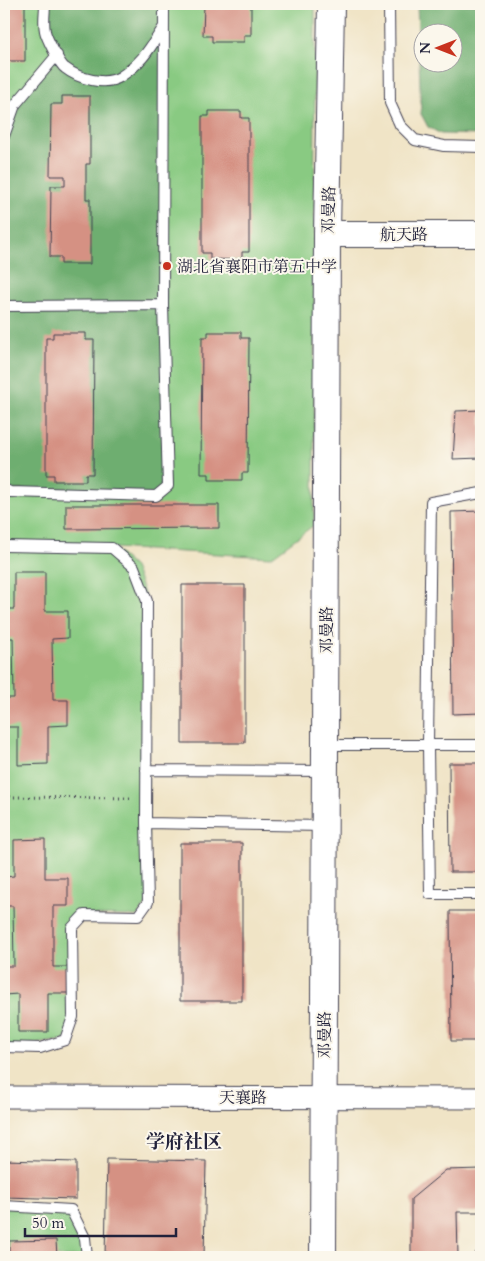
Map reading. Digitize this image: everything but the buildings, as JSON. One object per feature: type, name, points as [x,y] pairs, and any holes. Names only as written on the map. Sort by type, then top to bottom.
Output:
[{"type":"street","name":"邓曼路","points":[[323,1257],[327,234],[331,4]]},
{"type":"street","name":"航天路","points":[[327,234],[481,234]]},
{"type":"street","name":"天襄路","points":[[4,1097],[481,1098]]},
{"type":"lane","points":[[45,4],[44,32],[64,68],[86,79],[104,80],[118,78],[144,59],[164,27]]},
{"type":"lane","points":[[4,489],[10,492],[156,496],[168,486],[163,305],[164,4]]},
{"type":"lane","points":[[389,4],[390,103],[400,125],[415,140],[444,146],[481,146]]},
{"type":"lane","points":[[4,136],[15,105],[57,55]]},
{"type":"lane","points":[[4,306],[163,305]]},
{"type":"lane","points":[[481,493],[431,502],[428,745],[430,894],[481,894]]},
{"type":"lane","points":[[4,546],[112,548],[134,567],[147,601],[146,824],[148,902],[138,916],[84,915],[72,928],[74,1016],[65,1040],[40,1048],[4,1047]]},
{"type":"lane","points":[[325,745],[481,744]]},
{"type":"lane","points":[[146,770],[325,771]]},
{"type":"lane","points":[[146,824],[325,826]]},
{"type":"lane","points":[[4,1206],[71,1210],[85,1238],[87,1257]]},
{"type":"path","points":[[4,797],[146,799]]},
{"type":"green space","name":"湖北省襄阳市第五中学","points":[[4,4],[315,4],[314,525],[271,557],[113,548],[134,567],[147,601],[148,902],[138,916],[84,915],[72,928],[73,1017],[65,1040],[4,1048]]},
{"type":"green space","points":[[45,4],[164,4],[168,486],[156,496],[4,489],[4,136],[15,105],[57,55],[45,32]]},
{"type":"green space","points":[[417,4],[481,4],[481,135],[441,134],[428,127],[421,114],[419,72],[462,72],[462,22],[418,22]]},
{"type":"green space","points":[[4,1206],[71,1210],[87,1257],[4,1257]]},
{"type":"place","name":"湖北省襄阳市第五中学","points":[[167,266]]},
{"type":"district","name":"学府社区","points":[[184,1141]]}]
